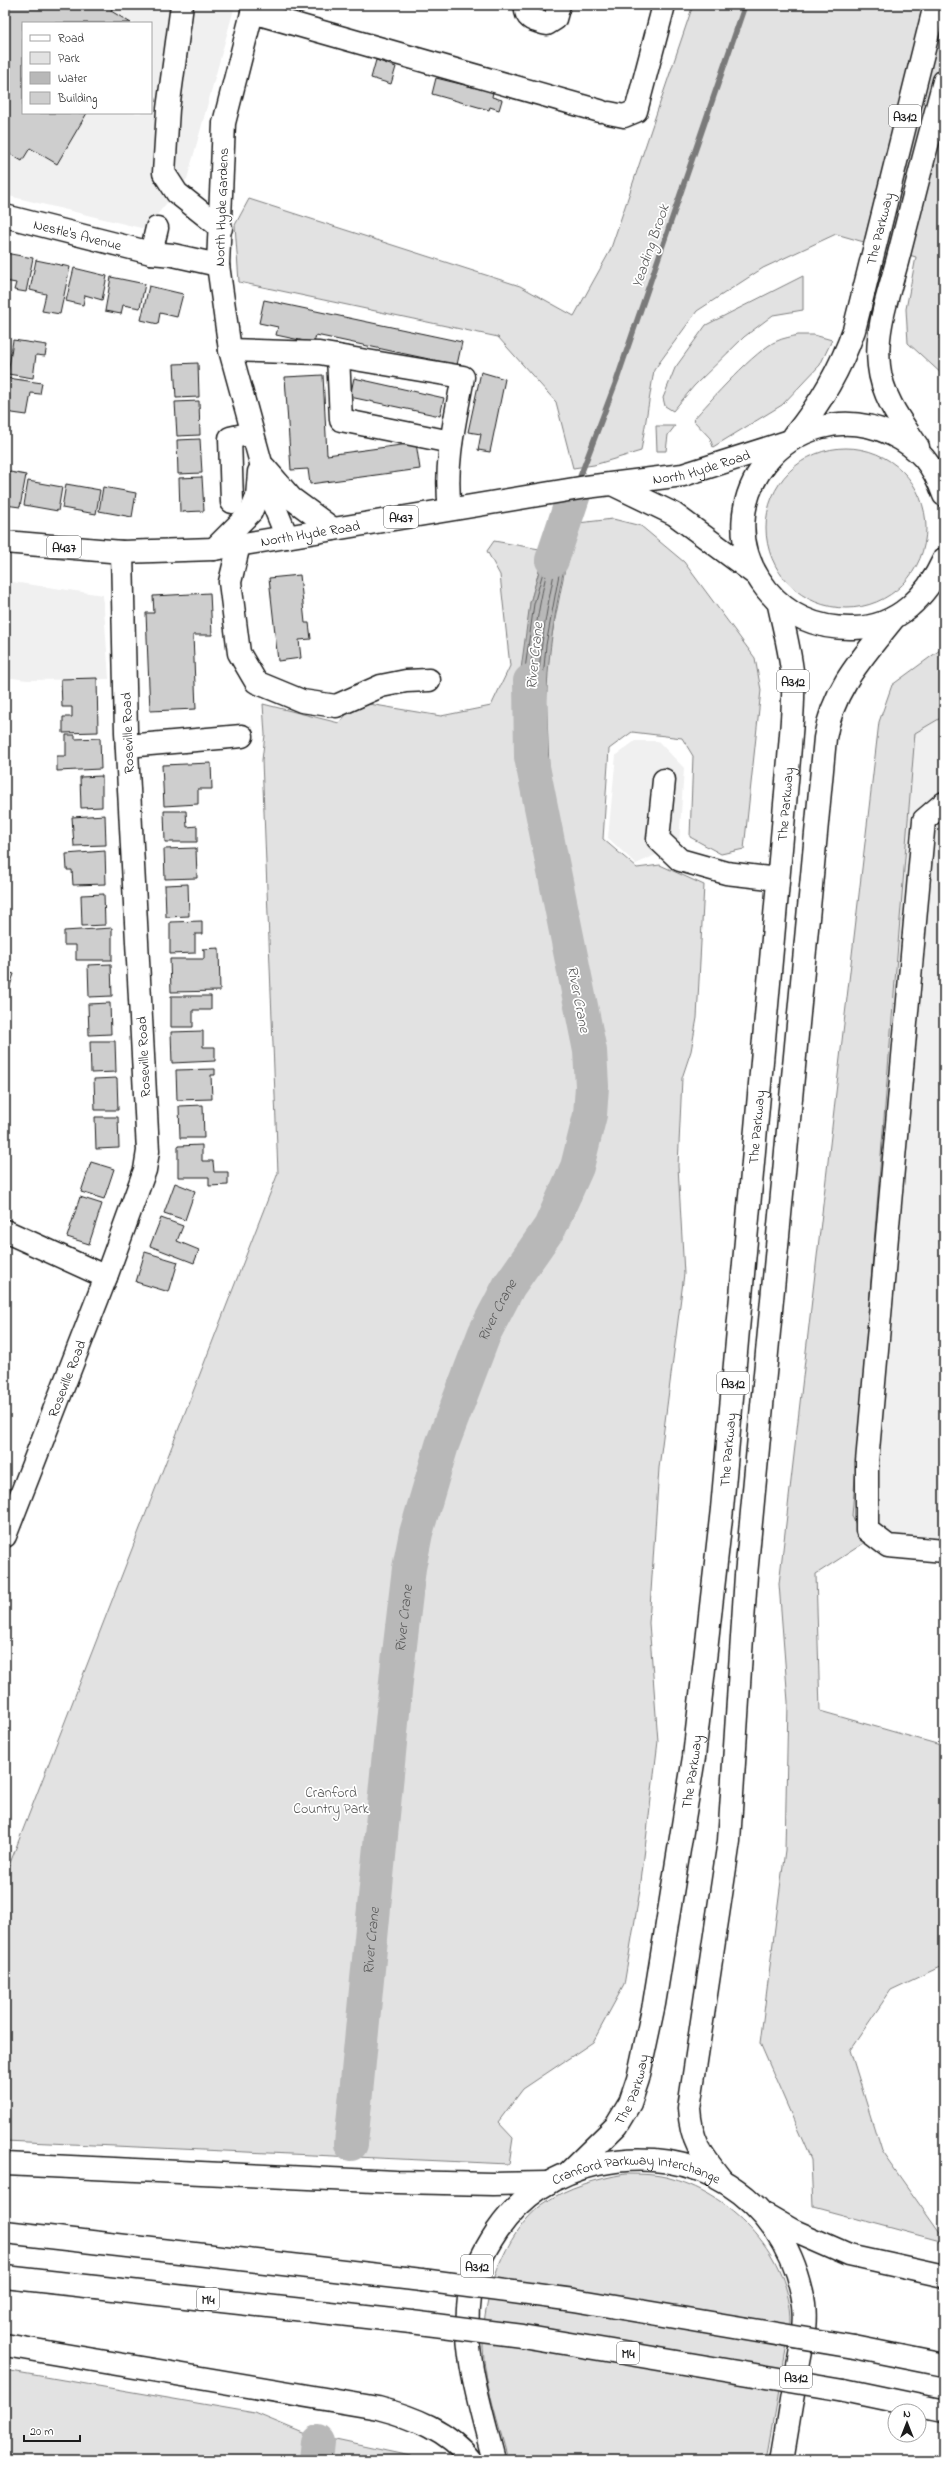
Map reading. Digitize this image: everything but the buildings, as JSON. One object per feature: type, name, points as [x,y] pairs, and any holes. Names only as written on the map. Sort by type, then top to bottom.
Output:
[{"type":"main road","points":[[182,5],[159,106],[164,173],[177,193],[221,228]]},
{"type":"main road","points":[[526,5],[526,14],[531,20],[547,24],[555,19],[559,5]]},
{"type":"main road","points":[[253,9],[605,112],[624,116],[636,110],[664,5]]},
{"type":"main road","name":"The Parkway","points":[[790,440],[828,390],[843,361],[854,330],[878,227],[934,5]]},
{"type":"main road","name":"North Hyde Gardens","points":[[253,9],[224,123],[221,228],[218,265],[230,350],[270,496],[287,537]]},
{"type":"main road","name":"The Parkway","points":[[942,486],[895,412],[885,390],[879,367],[878,344],[882,320],[944,81]]},
{"type":"main road","name":"Nestle's Avenue","points":[[5,216],[151,253],[186,258],[218,265]]},
{"type":"main road","points":[[151,253],[157,228]]},
{"type":"main road","points":[[230,350],[319,353],[464,377],[450,442],[446,483],[450,509]]},
{"type":"main road","points":[[338,356],[341,420],[450,442]]},
{"type":"main road","points":[[922,454],[903,440],[876,427],[845,423],[815,428],[790,440],[768,458],[754,479],[746,502],[743,526],[746,551],[755,574],[779,604],[805,621],[834,629],[865,628],[894,618],[916,602],[939,579],[944,559]]},
{"type":"main road","points":[[232,502],[230,438],[252,433]]},
{"type":"main road","name":"North Hyde Road","points":[[5,542],[122,552],[214,549],[586,487],[703,470],[790,440]]},
{"type":"main road","points":[[260,463],[291,498],[332,529]]},
{"type":"main road","points":[[214,549],[251,512],[257,497],[260,463]]},
{"type":"main road","name":"North Hyde Road","points":[[614,484],[674,514],[755,574]]},
{"type":"main road","points":[[239,544],[230,582],[239,653],[256,682],[302,701],[336,706],[381,686],[406,681],[429,680]]},
{"type":"main road","name":"Roseville Road","points":[[5,1536],[11,1504],[106,1277],[145,1170],[148,1151],[127,746],[122,552]]},
{"type":"main road","name":"The Parkway","points":[[568,2172],[616,2126],[630,2103],[638,2079],[654,2004],[694,1757],[713,1593],[794,702],[790,653],[779,604]]},
{"type":"main road","name":"A312","points":[[721,2179],[701,2154],[693,2138],[690,2108],[729,1841],[746,1575],[825,738],[828,718],[836,698],[850,673],[894,618]]},
{"type":"main road","points":[[127,746],[242,736]]},
{"type":"main road","points":[[664,780],[658,839],[680,860],[726,873],[778,879]]},
{"type":"main road","points":[[944,803],[924,820],[868,1462],[866,1530],[888,1546],[944,1550]]},
{"type":"main road","points":[[5,1231],[106,1277]]},
{"type":"main road","name":"Cranford Parkway Interchange","points":[[494,2460],[472,2368],[467,2330],[469,2296],[480,2256],[507,2217],[526,2198],[548,2183],[568,2172],[617,2160],[640,2158],[672,2161],[721,2179],[748,2198],[766,2215],[795,2267],[803,2294],[805,2316],[803,2338],[782,2460]]},
{"type":"main road","points":[[5,2164],[396,2182],[494,2184],[548,2183]]},
{"type":"main road","points":[[766,2215],[792,2230],[850,2255],[944,2276]]},
{"type":"main road","points":[[5,2232],[422,2280],[574,2300],[854,2347],[944,2365]]},
{"type":"main road","name":"M4","points":[[5,2277],[411,2322],[522,2336],[844,2390],[944,2411]]},
{"type":"main road","points":[[5,2345],[349,2402],[401,2414],[420,2421],[464,2451],[471,2460]]},
{"type":"shaded area","points":[[5,5],[235,5],[187,179],[145,229],[5,195]]},
{"type":"shaded area","points":[[5,581],[103,595],[109,679],[27,680],[5,677]]},
{"type":"shaded area","points":[[944,716],[944,1560],[881,1553],[864,1543],[852,1516],[915,732]]},
{"type":"shaded area","points":[[635,741],[658,741],[684,768],[679,844],[636,864],[608,838],[616,755]]},
{"type":"green space","points":[[693,5],[944,5],[944,321],[939,339],[944,343],[944,376],[908,343],[906,309],[916,257],[836,234],[763,268],[697,311],[654,370],[641,451],[594,465],[573,468],[556,402],[498,337],[239,282],[235,225],[249,199],[520,286],[574,316],[610,251]]},
{"type":"green space","points":[[803,276],[803,310],[773,315],[744,337],[694,386],[673,411],[665,406],[663,398],[675,368],[706,325]]},
{"type":"green space","points":[[798,335],[814,335],[832,340],[820,365],[782,405],[713,447],[710,438],[693,420],[733,377],[757,354],[777,341]]},
{"type":"green space","points":[[656,426],[675,426],[668,435],[666,451],[657,451]]},
{"type":"green space","points":[[846,448],[862,450],[883,458],[902,472],[912,484],[922,505],[926,528],[924,544],[916,565],[902,584],[890,594],[869,604],[846,608],[830,606],[809,598],[790,584],[780,572],[770,551],[766,528],[768,512],[776,491],[790,472],[802,462],[823,452]]},
{"type":"green space","name":"Cranford Country Park","points":[[613,519],[641,526],[684,562],[755,658],[761,690],[744,849],[721,854],[690,837],[693,756],[682,738],[632,732],[609,749],[603,839],[637,868],[660,865],[704,885],[697,1018],[691,1051],[682,1078],[678,1166],[684,1274],[659,1468],[649,1623],[658,1741],[640,1890],[624,1985],[593,2042],[523,2089],[498,2122],[513,2138],[509,2164],[5,2141],[5,1876],[278,1173],[262,760],[265,735],[263,704],[339,723],[357,702],[441,716],[491,706],[510,666],[500,575],[487,551],[494,541],[545,550],[530,603],[522,729],[527,770],[586,1082],[576,1134],[546,1215],[565,1223],[580,1200],[602,1117],[603,1056],[549,767],[546,690],[550,645],[571,538],[578,523]]},
{"type":"green space","points":[[944,647],[944,716],[915,733],[852,1516],[864,1543],[816,1574],[820,1711],[944,1746],[944,1965],[891,1990],[850,2050],[881,2150],[944,2239],[944,2242],[813,2207],[811,2160],[760,2043],[785,1850],[788,1702],[779,1584],[879,722],[892,685]]},
{"type":"green space","points":[[625,2174],[643,2174],[667,2177],[696,2187],[717,2199],[755,2232],[770,2253],[781,2275],[788,2298],[791,2322],[767,2460],[508,2460],[489,2390],[483,2348],[483,2330],[486,2310],[498,2269],[506,2250],[517,2232],[529,2216],[543,2204],[552,2198],[582,2184]]},
{"type":"green space","points":[[5,2370],[255,2413],[303,2433],[410,2456],[416,2460],[5,2460]]},
{"type":"water","points":[[576,514],[554,620],[548,673],[547,727],[522,729],[521,669],[530,603],[554,518]]},
{"type":"waterway","name":"Yeading Brook","points":[[578,482],[617,379],[745,5]]},
{"type":"waterway","name":"River Crane","points":[[552,560],[574,494]]},
{"type":"waterway","name":"River Crane","points":[[351,2144],[397,1671],[409,1568],[416,1533],[442,1445],[485,1332],[509,1286],[550,1227],[577,1167],[590,1115],[592,1086],[590,1051],[531,757],[530,681]]},
{"type":"waterway","name":"River Crane","points":[[316,2460],[318,2442]]}]
